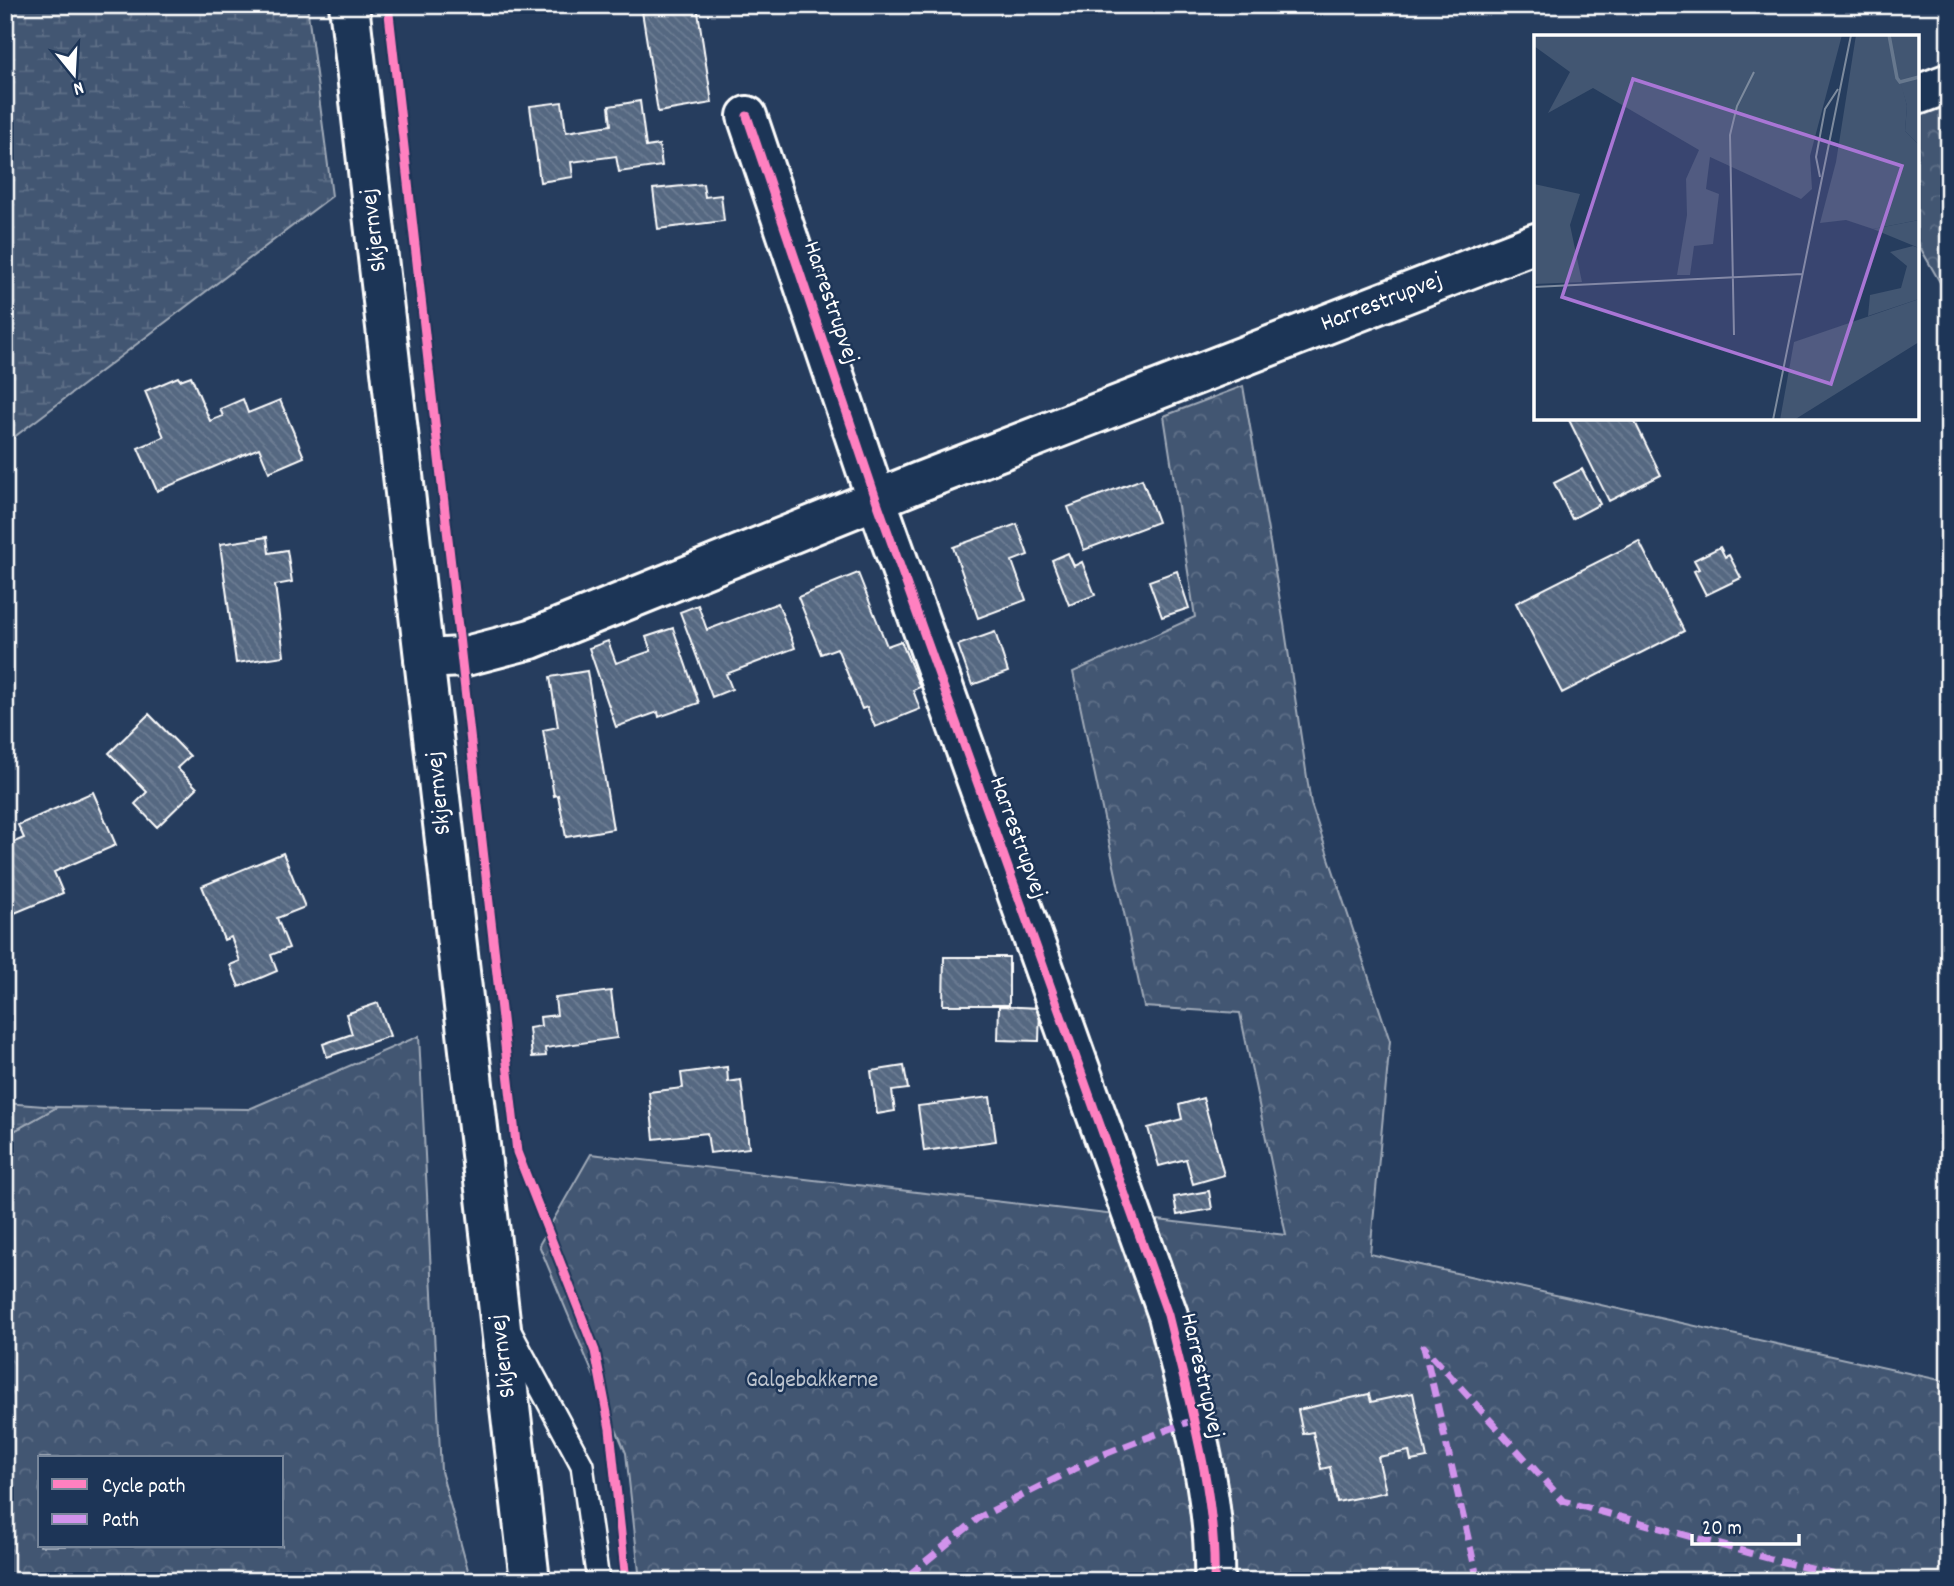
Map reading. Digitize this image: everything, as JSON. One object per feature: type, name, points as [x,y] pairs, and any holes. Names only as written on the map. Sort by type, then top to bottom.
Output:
[{"type":"street","name":"Skjernvej","points":[[349,5],[530,1581]]},
{"type":"street","points":[[1919,94],[1949,83]]},
{"type":"street","name":"Harrestrupvej","points":[[747,116],[876,499],[1168,1315],[1197,1435],[1215,1548],[1214,1581]]},
{"type":"street","name":"Harrestrupvej","points":[[424,659],[462,657],[531,639],[876,499],[1534,244]]},
{"type":"lane","points":[[499,1311],[582,1465],[598,1581]]},
{"type":"green space","points":[[5,5],[307,5],[332,196],[5,444]]},
{"type":"green space","points":[[1949,103],[1949,298],[1919,246],[1919,114]]},
{"type":"green space","name":"Galgebakkerne","points":[[1243,386],[1284,624],[1311,804],[1390,1041],[1370,1254],[1949,1382],[1949,1581],[640,1581],[626,1453],[539,1245],[591,1154],[1286,1235],[1240,1013],[1144,1007],[1073,672],[1195,617],[1164,416]]},
{"type":"green space","points":[[419,1036],[441,1471],[471,1581],[5,1581],[5,1136],[57,1107],[249,1109]]},
{"type":"green space","points":[[5,1103],[57,1107],[5,1136]]},
{"type":"building","points":[[641,5],[697,5],[712,103],[658,112]]},
{"type":"building","points":[[640,101],[646,147],[659,145],[662,166],[619,172],[616,156],[571,162],[573,177],[540,182],[530,106],[562,102],[566,132],[611,125],[609,106]]},
{"type":"building","points":[[703,184],[705,197],[721,195],[724,221],[658,229],[653,189]]},
{"type":"building","points":[[191,376],[210,421],[223,416],[220,409],[243,399],[248,413],[280,400],[304,457],[269,472],[259,448],[157,491],[138,448],[164,437],[145,391],[178,377],[180,380]]},
{"type":"building","points":[[1569,420],[1634,420],[1661,475],[1609,501]]},
{"type":"building","points":[[1582,469],[1600,504],[1572,519],[1554,483]]},
{"type":"building","points":[[1142,479],[1158,522],[1084,550],[1068,507]]},
{"type":"building","points":[[1017,524],[1028,555],[1012,561],[1026,600],[978,618],[953,547]]},
{"type":"building","points":[[267,537],[269,553],[287,550],[292,582],[275,585],[284,656],[236,663],[220,544]]},
{"type":"building","points":[[1639,541],[1684,631],[1562,693],[1516,603]]},
{"type":"building","points":[[1720,547],[1725,557],[1729,555],[1741,578],[1706,595],[1694,571],[1699,569],[1694,560]]},
{"type":"building","points":[[1068,553],[1074,566],[1082,562],[1095,595],[1069,605],[1052,560]]},
{"type":"building","points":[[1177,571],[1189,608],[1162,617],[1149,581]]},
{"type":"building","points":[[858,573],[887,646],[901,641],[920,687],[913,690],[920,709],[875,727],[867,707],[862,709],[837,648],[821,654],[798,597]]},
{"type":"building","points":[[778,603],[795,648],[726,674],[732,689],[712,697],[680,612],[698,605],[707,630]]},
{"type":"building","points":[[673,628],[699,703],[659,717],[658,712],[616,727],[589,648],[608,641],[616,663],[651,651],[646,637]]},
{"type":"building","points":[[995,632],[1008,672],[972,685],[958,645]]},
{"type":"building","points":[[587,671],[613,829],[566,837],[558,795],[554,796],[543,730],[558,727],[550,677]]},
{"type":"building","points":[[149,714],[190,756],[177,768],[197,788],[157,827],[135,804],[147,792],[109,753]]},
{"type":"building","points":[[93,792],[116,845],[54,872],[63,893],[5,917],[5,846],[24,838],[18,825]]},
{"type":"building","points":[[283,853],[305,907],[277,918],[289,948],[271,955],[277,971],[239,987],[230,965],[240,961],[231,937],[224,940],[202,886]]},
{"type":"building","points":[[944,957],[1009,957],[1009,1005],[943,1005]]},
{"type":"building","points":[[611,991],[617,1038],[545,1048],[546,1056],[532,1057],[529,1028],[541,1026],[540,1017],[557,1015],[555,998]]},
{"type":"building","points":[[378,1003],[390,1036],[327,1057],[323,1044],[352,1034],[346,1014]]},
{"type":"building","points":[[999,1006],[1040,1008],[1039,1041],[998,1040]]},
{"type":"building","points":[[904,1066],[908,1089],[892,1091],[895,1111],[877,1114],[871,1071]]},
{"type":"building","points":[[727,1067],[728,1082],[741,1080],[749,1148],[710,1153],[707,1133],[654,1139],[649,1092],[683,1088],[681,1073]]},
{"type":"building","points":[[990,1097],[996,1141],[924,1151],[918,1106]]},
{"type":"building","points":[[1203,1098],[1224,1175],[1193,1184],[1186,1159],[1159,1166],[1148,1128],[1182,1119],[1179,1105]]},
{"type":"building","points":[[1209,1191],[1212,1209],[1177,1215],[1174,1197]]},
{"type":"building","points":[[1413,1393],[1427,1458],[1411,1461],[1409,1451],[1378,1457],[1386,1492],[1337,1502],[1330,1467],[1321,1469],[1313,1432],[1303,1434],[1298,1410],[1369,1394],[1371,1402]]},
{"type":"marked path","points":[[1478,1581],[1424,1347],[1563,1501],[1860,1581]]},
{"type":"marked path","points":[[909,1575],[980,1517],[1102,1455],[1193,1420]]},
{"type":"cycle path","points":[[388,5],[517,1152],[595,1351],[610,1429],[626,1581]]},
{"type":"cycle path","points":[[747,116],[876,499],[1168,1315],[1206,1481],[1214,1548],[1214,1581]]}]
